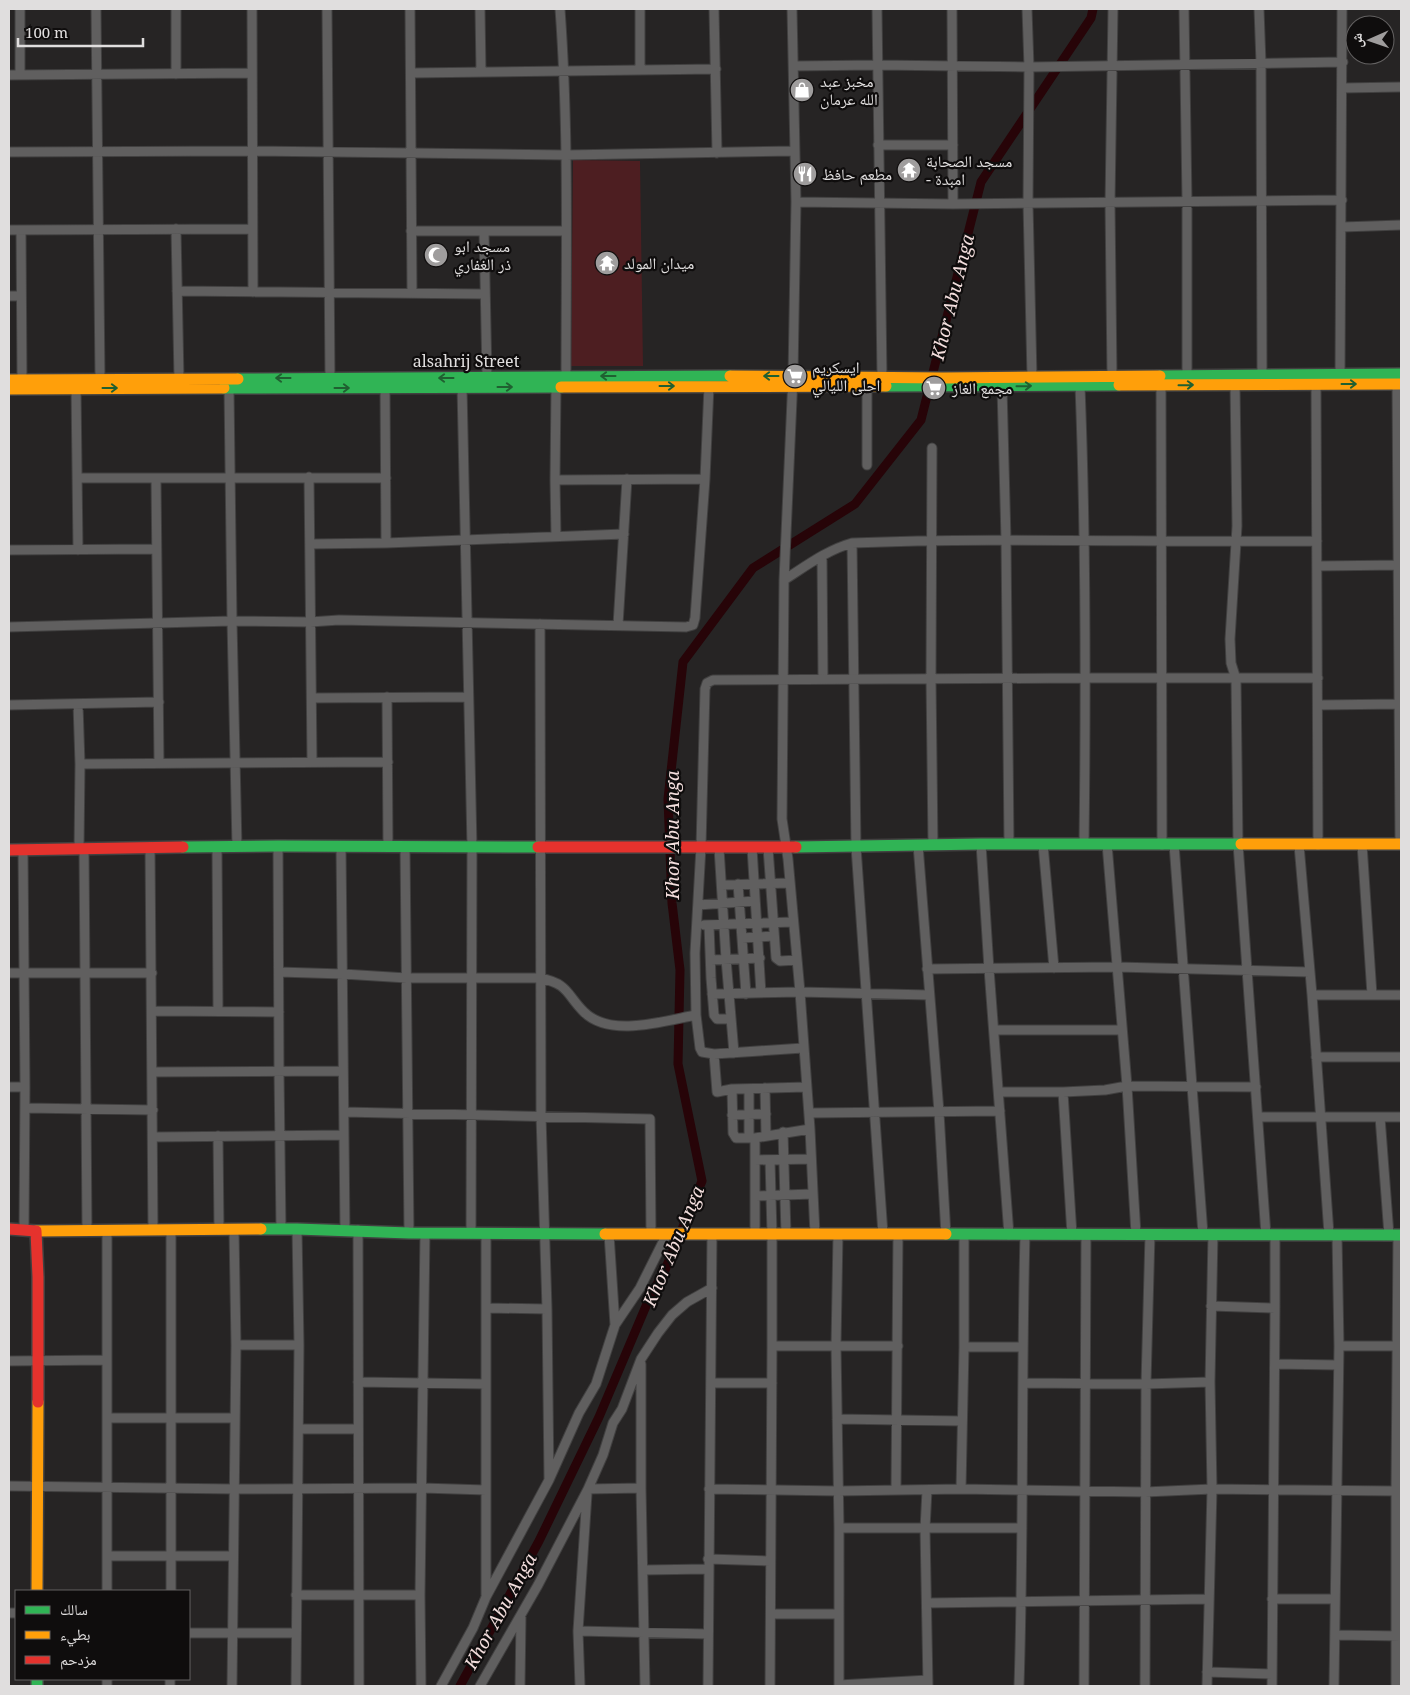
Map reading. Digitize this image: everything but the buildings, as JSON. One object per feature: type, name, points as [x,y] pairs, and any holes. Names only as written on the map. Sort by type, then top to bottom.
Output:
[{"type":"street","points":[[20,9],[20,75]]},
{"type":"street","points":[[96,9],[100,378]]},
{"type":"street","points":[[176,9],[176,74]]},
{"type":"street","points":[[252,9],[252,292]]},
{"type":"street","points":[[327,9],[330,378]]},
{"type":"street","points":[[410,9],[412,293]]},
{"type":"street","points":[[480,9],[481,72]]},
{"type":"street","points":[[560,9],[565,72],[566,376]]},
{"type":"street","points":[[640,9],[640,70]]},
{"type":"street","points":[[714,9],[717,153]]},
{"type":"street","points":[[792,9],[796,202],[792,381],[784,580],[782,819],[800,992],[810,1129],[815,1234]]},
{"type":"street","points":[[877,9],[882,377]]},
{"type":"street","points":[[952,9],[953,204]]},
{"type":"street","points":[[1027,9],[1029,67],[1028,203],[1032,377]]},
{"type":"street","points":[[1112,9],[1110,203],[1112,376]]},
{"type":"street","points":[[1184,9],[1187,375]]},
{"type":"street","points":[[1259,9],[1261,63],[1262,375]]},
{"type":"street","points":[[1340,375],[1342,9]]},
{"type":"street","points":[[794,66],[1029,67],[1343,62]]},
{"type":"street","points":[[411,73],[716,69]]},
{"type":"street","points":[[9,75],[252,73]]},
{"type":"street","points":[[1342,88],[1401,87]]},
{"type":"street","points":[[878,145],[953,145]]},
{"type":"street","points":[[9,152],[252,151],[566,155],[795,151]]},
{"type":"street","points":[[796,202],[953,204],[1342,200]]},
{"type":"street","points":[[1342,227],[1401,226]]},
{"type":"street","points":[[176,229],[178,379]]},
{"type":"street","points":[[9,230],[252,229]]},
{"type":"street","points":[[21,230],[22,380]]},
{"type":"street","points":[[411,231],[566,231]]},
{"type":"street","points":[[484,231],[486,377]]},
{"type":"street","points":[[177,291],[485,294]]},
{"type":"street","points":[[9,296],[21,296]]},
{"type":"street","points":[[924,382],[1032,377],[1187,375],[1340,375],[1400,381]]},
{"type":"street","name":"alsahrij Street","points":[[9,380],[566,376],[792,381],[867,387],[924,382]]},
{"type":"street","name":"alsahrij Street","points":[[9,389],[710,386],[882,377],[924,382]]},
{"type":"street","points":[[942,382],[1002,386],[1161,386],[1400,381]]},
{"type":"street","points":[[9,850],[278,846],[768,848],[981,844],[1401,844],[1400,381]]},
{"type":"street","points":[[1316,384],[1319,705],[1318,845]]},
{"type":"street","points":[[1235,385],[1237,542],[1230,639],[1231,663],[1236,679],[1238,844],[1258,1118],[1276,1308],[1272,1686]]},
{"type":"street","points":[[9,627],[232,621],[388,620],[686,627],[693,625],[705,479],[710,386]]},
{"type":"street","points":[[1002,386],[1006,540],[1009,844]]},
{"type":"street","points":[[1080,386],[1086,678],[1084,844]]},
{"type":"street","points":[[1161,386],[1162,845]]},
{"type":"street","points":[[385,387],[386,543]]},
{"type":"street","points":[[462,387],[472,847],[471,1232]]},
{"type":"street","points":[[556,387],[556,536]]},
{"type":"street","points":[[867,387],[867,465]]},
{"type":"street","points":[[76,388],[78,550]]},
{"type":"street","points":[[229,388],[237,847]]},
{"type":"street","points":[[932,448],[931,678],[933,845]]},
{"type":"street","points":[[77,478],[386,478]]},
{"type":"street","points":[[156,478],[159,763]]},
{"type":"street","points":[[308,478],[312,762]]},
{"type":"street","points":[[618,625],[627,479]]},
{"type":"street","points":[[555,480],[705,479]]},
{"type":"street","points":[[310,544],[466,541],[624,534]]},
{"type":"street","points":[[784,580],[822,556],[852,543],[931,540],[1317,541]]},
{"type":"street","points":[[852,543],[856,847],[883,1234]]},
{"type":"street","points":[[9,550],[156,549]]},
{"type":"street","points":[[822,556],[823,679]]},
{"type":"street","points":[[1317,566],[1400,565]]},
{"type":"street","points":[[540,624],[541,1116],[550,1480]]},
{"type":"street","points":[[803,1048],[706,1054],[700,1048],[696,1015],[695,971],[707,683],[713,680],[855,678],[1318,678]]},
{"type":"street","points":[[387,697],[388,847]]},
{"type":"street","points":[[312,698],[468,697]]},
{"type":"street","points":[[9,705],[159,702]]},
{"type":"street","points":[[78,704],[85,973],[87,1230]]},
{"type":"street","points":[[1319,705],[1400,704]]},
{"type":"street","points":[[80,764],[388,762]]},
{"type":"street","points":[[981,844],[1009,1235]]},
{"type":"street","points":[[1043,844],[1054,968]]},
{"type":"street","points":[[1107,844],[1127,1086],[1136,1234]]},
{"type":"street","points":[[1174,844],[1192,1086],[1208,1234],[1211,1306],[1212,1489],[1207,1686]]},
{"type":"street","points":[[1362,844],[1372,994]]},
{"type":"street","points":[[918,845],[939,1112],[946,1235]]},
{"type":"street","points":[[1299,845],[1320,1118],[1333,1234],[1339,1346],[1334,1686]]},
{"type":"street","points":[[278,846],[281,1229]]},
{"type":"street","points":[[150,847],[153,1230]]},
{"type":"street","points":[[218,847],[218,1011]]},
{"type":"street","points":[[340,847],[345,1231]]},
{"type":"street","points":[[405,847],[409,1232]]},
{"type":"street","points":[[719,848],[734,1053]]},
{"type":"street","points":[[752,848],[761,993]]},
{"type":"street","points":[[768,848],[776,958],[778,960],[797,960]]},
{"type":"street","points":[[23,850],[25,1108],[38,1361],[37,1590]]},
{"type":"street","points":[[722,885],[790,883]]},
{"type":"street","points":[[738,884],[746,994]]},
{"type":"street","points":[[698,905],[755,901]]},
{"type":"street","points":[[696,926],[793,922]]},
{"type":"street","points":[[709,925],[710,971],[715,1017],[731,1019]]},
{"type":"street","points":[[742,938],[774,936]]},
{"type":"street","points":[[711,960],[744,959],[775,950]]},
{"type":"street","points":[[927,969],[1117,967],[1310,972]]},
{"type":"street","points":[[695,971],[710,971]]},
{"type":"street","points":[[279,972],[407,978],[540,978],[560,984],[584,1012],[593,1020],[603,1024],[632,1026],[696,1015]]},
{"type":"street","points":[[9,973],[152,973]]},
{"type":"street","points":[[712,994],[800,992],[929,995]]},
{"type":"street","points":[[1312,995],[1401,995]]},
{"type":"street","points":[[152,1011],[280,1012]]},
{"type":"street","points":[[994,1030],[1122,1030]]},
{"type":"street","points":[[714,1054],[717,1092],[732,1089],[806,1086]]},
{"type":"street","points":[[1316,1057],[1401,1057]]},
{"type":"street","points":[[152,1072],[343,1071]]},
{"type":"street","points":[[999,1092],[1063,1092],[1105,1090],[1127,1086],[1256,1087]]},
{"type":"street","points":[[9,1087],[26,1087]]},
{"type":"street","points":[[748,1088],[749,1115],[755,1160],[755,1234]]},
{"type":"street","points":[[765,1088],[766,1136]]},
{"type":"street","points":[[732,1089],[734,1136],[738,1139],[810,1129]]},
{"type":"street","points":[[1063,1092],[1072,1235]]},
{"type":"street","points":[[25,1108],[152,1110]]},
{"type":"street","points":[[809,1113],[1000,1111]]},
{"type":"street","points":[[344,1112],[650,1119],[651,1234]]},
{"type":"street","points":[[732,1115],[766,1114]]},
{"type":"street","points":[[1380,1117],[1396,1235],[1399,1346],[1396,1491],[1398,1575],[1396,1686]]},
{"type":"street","points":[[1258,1118],[1401,1117]]},
{"type":"street","points":[[783,1132],[786,1234]]},
{"type":"street","points":[[153,1137],[344,1135]]},
{"type":"street","points":[[218,1136],[219,1230]]},
{"type":"street","points":[[755,1160],[811,1159]]},
{"type":"street","points":[[770,1160],[772,1234],[770,1686]]},
{"type":"street","points":[[756,1196],[813,1194]]},
{"type":"street","points":[[9,1229],[30,1231],[297,1229],[425,1233],[609,1234],[1396,1235]]},
{"type":"street","points":[[296,1686],[299,1345],[297,1229]]},
{"type":"street","points":[[171,1230],[171,1590]]},
{"type":"street","points":[[232,1686],[232,1556],[236,1345],[234,1230]]},
{"type":"street","points":[[358,1230],[358,1686]]},
{"type":"street","points":[[107,1231],[107,1590]]},
{"type":"street","points":[[421,1686],[420,1595],[425,1233]]},
{"type":"street","points":[[486,1233],[486,1597]]},
{"type":"street","points":[[609,1234],[615,1325]]},
{"type":"street","points":[[441,1686],[473,1628],[486,1597],[550,1480],[579,1413],[596,1384],[615,1325],[640,1288],[672,1234]]},
{"type":"street","points":[[708,1686],[712,1234]]},
{"type":"street","points":[[838,1234],[836,1346],[839,1686],[928,1683],[925,1529],[927,1490]]},
{"type":"street","points":[[896,1490],[898,1234]]},
{"type":"street","points":[[1145,1686],[1146,1384],[1150,1234]]},
{"type":"street","points":[[961,1489],[964,1235]]},
{"type":"street","points":[[1019,1686],[1022,1602],[1025,1235]]},
{"type":"street","points":[[1084,1686],[1086,1235]]},
{"type":"street","points":[[480,1686],[521,1616],[588,1488],[603,1455],[613,1423],[622,1409],[641,1359],[672,1314],[687,1302],[712,1288]]},
{"type":"street","points":[[1211,1306],[1276,1308]]},
{"type":"street","points":[[487,1308],[547,1308]]},
{"type":"street","points":[[236,1345],[299,1345]]},
{"type":"street","points":[[772,1346],[898,1346]]},
{"type":"street","points":[[1339,1346],[1399,1346]]},
{"type":"street","points":[[964,1347],[1023,1347]]},
{"type":"street","points":[[641,1359],[644,1686]]},
{"type":"street","points":[[9,1361],[107,1360]]},
{"type":"street","points":[[1275,1364],[1338,1365]]},
{"type":"street","points":[[358,1382],[486,1384]]},
{"type":"street","points":[[1023,1383],[1146,1384],[1210,1382]]},
{"type":"street","points":[[711,1383],[772,1383]]},
{"type":"street","points":[[108,1418],[234,1418]]},
{"type":"street","points":[[837,1419],[962,1421]]},
{"type":"street","points":[[298,1429],[358,1429]]},
{"type":"street","points":[[9,1486],[172,1489],[422,1488],[486,1490]]},
{"type":"street","points":[[588,1488],[641,1488]]},
{"type":"street","points":[[580,1686],[578,1631],[588,1488]]},
{"type":"street","points":[[709,1489],[838,1491],[961,1489],[1145,1492],[1212,1489],[1396,1491]]},
{"type":"street","points":[[839,1528],[1022,1528]]},
{"type":"street","points":[[108,1556],[232,1556]]},
{"type":"street","points":[[643,1570],[770,1561]]},
{"type":"street","points":[[296,1595],[420,1595]]},
{"type":"street","points":[[927,1603],[1209,1599]]},
{"type":"street","points":[[1272,1599],[1335,1599]]},
{"type":"street","points":[[771,1614],[839,1614]]},
{"type":"street","points":[[520,1686],[521,1616]]},
{"type":"street","points":[[578,1631],[708,1634]]},
{"type":"street","points":[[190,1633],[296,1633]]},
{"type":"street","points":[[1335,1635],[1398,1635]]},
{"type":"street","points":[[1207,1672],[1272,1674]]},
{"type":"shaded area","name":"ميدان المولد","points":[[573,160],[640,161],[643,366],[571,366]]},
{"type":"waterway","name":"Khor Abu Anga","points":[[460,1686],[539,1541],[599,1417],[649,1299],[665,1270],[702,1181],[678,1064],[680,970],[672,903],[668,799],[683,662],[753,568],[855,504],[921,420],[981,182],[1091,18],[1093,9]]},
{"type":"traffic: fast","points":[[1160,376],[1401,374]]},
{"type":"traffic: fast","points":[[238,379],[730,376]]},
{"type":"traffic: fast","points":[[886,386],[1119,385]]},
{"type":"traffic: fast","points":[[224,388],[561,387]]},
{"type":"traffic: fast","points":[[796,847],[981,844],[1241,844]]},
{"type":"traffic: fast","points":[[183,847],[538,847]]},
{"type":"traffic: fast","points":[[261,1229],[409,1233],[605,1234]]},
{"type":"traffic: fast","points":[[946,1234],[1401,1235]]},
{"type":"traffic: fast","points":[[37,1680],[37,1686]]},
{"type":"traffic: slow","points":[[730,376],[943,378],[1160,376]]},
{"type":"traffic: slow","points":[[9,380],[238,379]]},
{"type":"traffic: slow","points":[[1119,385],[1401,384]]},
{"type":"traffic: slow","points":[[561,387],[886,386]]},
{"type":"traffic: slow","points":[[9,389],[224,388]]},
{"type":"traffic: slow","points":[[1241,844],[1401,844]]},
{"type":"traffic: slow","points":[[36,1231],[261,1229]]},
{"type":"traffic: slow","points":[[605,1234],[946,1234]]},
{"type":"traffic: slow","points":[[37,1590],[38,1402]]},
{"type":"traffic: jam","points":[[9,850],[183,847]]},
{"type":"traffic: jam","points":[[538,847],[796,847]]},
{"type":"traffic: jam","points":[[9,1229],[36,1231],[38,1402]]},
{"type":"place","name":"مخبز عبد الله عرمان","points":[[802,90]]},
{"type":"place","name":"مسجد الصحابة - امبدة","points":[[909,170]]},
{"type":"place","name":"مطعم حافظ","points":[[805,174]]},
{"type":"place","name":"مسجد ابو ذر الغفاري","points":[[436,255]]},
{"type":"place","name":"ميدان المولد","points":[[607,263]]},
{"type":"place","name":"ايسكريم احلى الليالي","points":[[795,376]]},
{"type":"place","name":"مجمع الغاز","points":[[934,388]]}]
